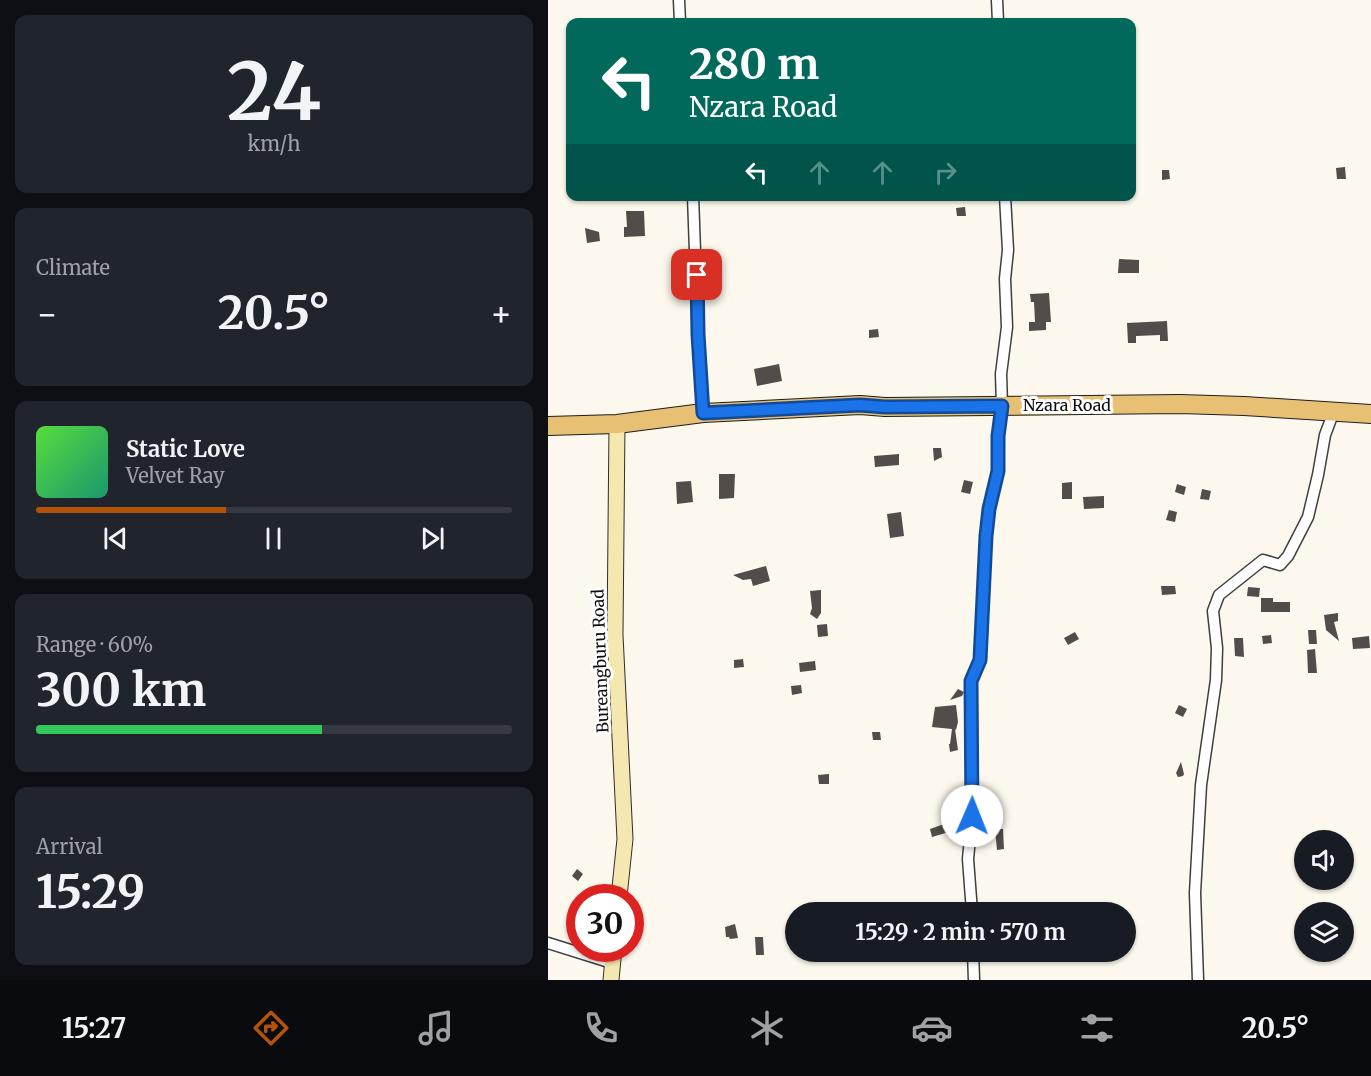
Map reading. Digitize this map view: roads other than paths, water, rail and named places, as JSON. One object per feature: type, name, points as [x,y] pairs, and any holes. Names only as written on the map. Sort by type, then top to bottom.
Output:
[{"type":"main road","name":"Nzara Road","points":[[548,426],[617,424],[703,413],[860,405],[885,407],[1180,404],[1372,414]]},
{"type":"street","points":[[679,0],[680,18]]},
{"type":"street","points":[[997,0],[998,18]]},
{"type":"street","points":[[693,201],[703,413]]},
{"type":"street","points":[[971,902],[968,859],[972,816],[971,681],[980,660],[986,536],[989,509],[998,471],[998,436],[1002,406],[1001,374],[1007,327],[1005,279],[1008,250],[1005,201]]},
{"type":"street","points":[[1198,980],[1195,893],[1201,785],[1216,680],[1217,648],[1213,611],[1219,595],[1263,560],[1280,565],[1288,556],[1308,517],[1325,435],[1334,411]]},
{"type":"street","name":"Bureangburu Road","points":[[617,424],[615,635],[625,839],[620,884]]},
{"type":"street","points":[[548,943],[566,947]]},
{"type":"street","points":[[611,980],[612,962]]},
{"type":"street","points":[[973,962],[974,980]]}]
